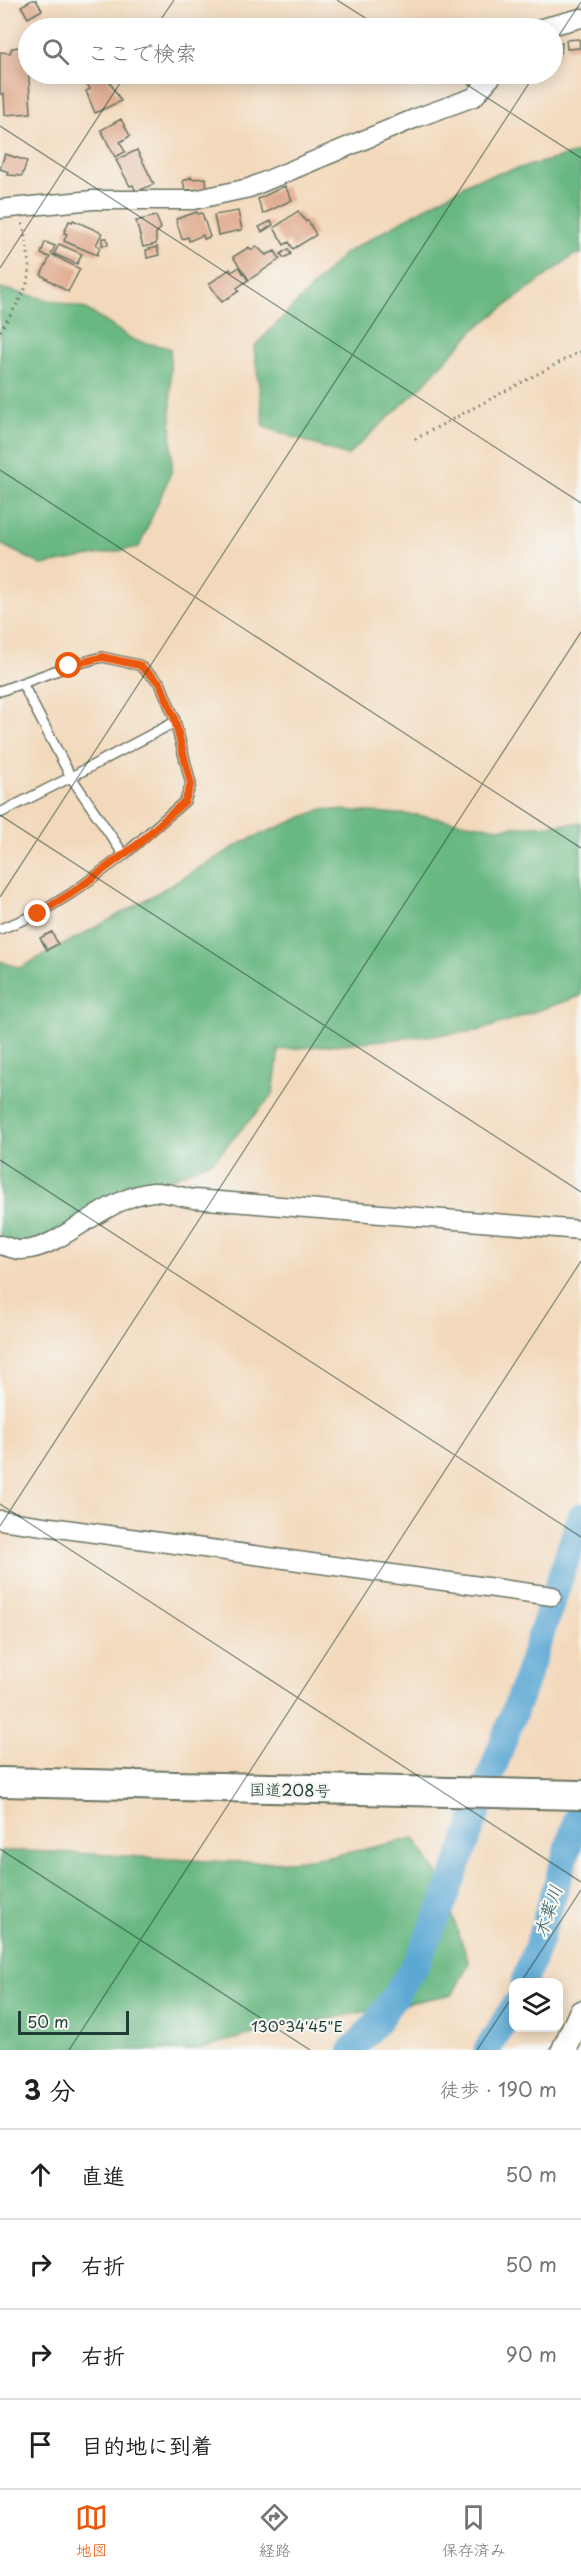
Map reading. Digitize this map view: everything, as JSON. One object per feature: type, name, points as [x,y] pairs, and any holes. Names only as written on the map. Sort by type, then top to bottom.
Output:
[{"type":"highway","name":"国道208号","points":[[0,1782],[581,1795]]},
{"type":"main road","points":[[564,2050],[581,2013]]},
{"type":"street","points":[[563,23],[581,18]]},
{"type":"street","points":[[0,209],[93,200],[194,200],[249,188],[416,118],[474,97],[485,84]]},
{"type":"street","points":[[0,1245],[22,1250],[50,1243],[124,1199],[154,1192],[194,1199],[581,1230]]},
{"type":"street","points":[[0,1520],[552,1596]]},
{"type":"lane","points":[[0,691],[102,657],[139,665],[160,683],[175,722],[191,784],[185,801],[124,855],[38,914],[0,929]]},
{"type":"lane","points":[[22,683],[71,777],[124,855]]},
{"type":"lane","points":[[0,813],[175,722]]},
{"type":"path","points":[[0,331],[27,290],[29,281],[31,260],[19,208]]},
{"type":"path","points":[[415,439],[581,351]]},
{"type":"green space","points":[[581,152],[581,254],[574,255],[476,328],[419,389],[347,456],[264,427],[254,347],[345,253],[474,180]]},
{"type":"green space","points":[[0,288],[86,309],[133,340],[170,348],[172,470],[139,547],[42,565],[0,544]]},
{"type":"green space","points":[[322,809],[416,815],[499,828],[581,823],[581,996],[478,1031],[279,1050],[273,1094],[214,1160],[124,1199],[50,1243],[0,1245],[0,961],[20,968],[133,907],[245,841]]},
{"type":"green space","points":[[414,1838],[438,1875],[469,1963],[453,1994],[249,2035],[195,2050],[0,2050],[0,1851],[265,1862],[302,1860],[340,1854]]},
{"type":"building","points":[[36,0],[42,10],[28,18],[21,6]]},
{"type":"building","points":[[579,39],[580,48],[567,49],[566,40]]},
{"type":"building","points":[[18,47],[18,84],[29,84],[31,113],[5,115],[4,94],[0,94],[0,52],[10,53],[12,48]]},
{"type":"building","points":[[87,84],[111,84],[121,101],[95,113],[86,91],[90,89]]},
{"type":"building","points":[[121,119],[130,136],[120,142],[125,152],[115,157],[101,130]]},
{"type":"building","points":[[137,150],[154,184],[136,192],[133,185],[130,186],[116,160]]},
{"type":"building","points":[[5,154],[27,161],[22,176],[8,175],[9,172],[0,169]]},
{"type":"building","points":[[191,177],[191,179],[206,178],[207,189],[185,190],[183,181]]},
{"type":"building","points":[[285,186],[292,200],[263,214],[258,199]]},
{"type":"building","points":[[238,211],[242,230],[218,235],[214,215]]},
{"type":"building","points":[[298,211],[306,222],[308,220],[316,235],[293,249],[289,242],[284,245],[274,228]]},
{"type":"building","points":[[197,212],[202,213],[210,237],[204,239],[203,235],[189,241],[188,237],[182,239],[176,219]]},
{"type":"building","points":[[156,216],[161,228],[156,233],[156,244],[143,247],[136,221]]},
{"type":"building","points":[[73,220],[102,233],[96,245],[100,247],[97,255],[64,241],[67,234],[64,233],[69,221]]},
{"type":"building","points":[[271,221],[273,225],[262,232],[259,227]]},
{"type":"building","points":[[102,238],[107,238],[108,245],[102,245]]},
{"type":"building","points":[[45,242],[55,246],[51,254],[80,269],[68,292],[41,275],[50,257],[41,254]]},
{"type":"building","points":[[59,244],[82,254],[77,264],[54,254]]},
{"type":"building","points":[[256,246],[266,255],[275,251],[280,259],[249,280],[233,257],[249,247],[251,250]]},
{"type":"building","points":[[157,247],[159,255],[147,258],[146,250]]},
{"type":"building","points":[[288,249],[291,254],[284,258],[281,254]]},
{"type":"building","points":[[239,267],[248,280],[237,288],[239,291],[222,302],[209,284],[230,269],[232,272]]},
{"type":"building","points":[[52,932],[58,944],[47,950],[40,938]]},
{"type":"waterway","points":[[352,2050],[378,2021],[418,1960],[444,1902],[525,1682],[581,1516]]},
{"type":"waterway","name":"木葉川","points":[[525,1978],[540,1939],[581,1805]]},
{"type":"waterway","name":"木葉川","points":[[487,2050],[509,2014]]},
{"type":"route","points":[[38,914],[72,893],[138,844],[185,801],[191,784],[174,717],[160,683],[139,665],[102,657],[69,666]]}]
